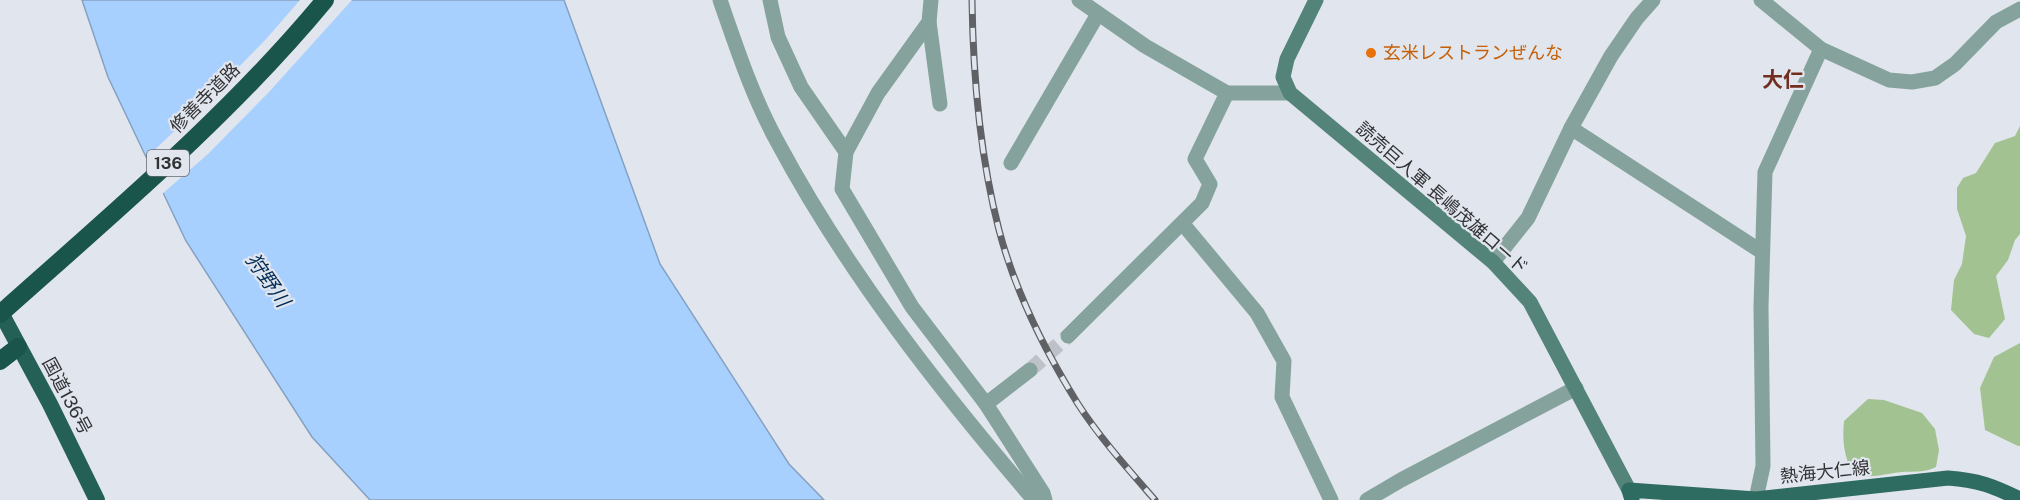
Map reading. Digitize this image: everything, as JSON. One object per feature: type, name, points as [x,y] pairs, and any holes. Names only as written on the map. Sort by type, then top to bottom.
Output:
[{"type":"highway","name":"修善寺道路","points":[[0,313],[177,155],[231,103],[325,0]]},
{"type":"highway","name":"国道136号","points":[[0,313],[50,404],[97,500]]},
{"type":"highway","points":[[0,361],[18,347]]},
{"type":"main road","points":[[1290,93],[1283,77],[1287,60],[1316,0]]},
{"type":"main road","name":"読売巨人軍 長嶋茂雄ロード","points":[[1290,93],[1493,262],[1530,302],[1630,495]]},
{"type":"main road","name":"熱海大仁線","points":[[1630,495],[1756,499],[1947,478],[1972,480],[2020,499]]},
{"type":"street","points":[[720,0],[742,63],[777,142],[819,213],[888,317],[969,424],[1034,500]]},
{"type":"street","points":[[770,0],[778,37],[801,87],[846,152]]},
{"type":"street","points":[[931,0],[929,22],[940,104]]},
{"type":"street","points":[[1079,0],[1145,46],[1227,93],[1290,93]]},
{"type":"street","points":[[1493,262],[1528,218],[1571,128],[1611,56],[1637,18],[1653,0]]},
{"type":"street","points":[[1761,0],[1821,49],[1889,80],[1912,82],[1935,78],[1955,64],[1996,22],[2020,9]]},
{"type":"street","points":[[1011,163],[1098,14]]},
{"type":"street","points":[[929,22],[878,93],[846,152],[842,189],[912,307],[986,404],[1043,493],[1045,500]]},
{"type":"street","points":[[1756,499],[1763,466],[1761,307],[1765,172],[1821,49]]},
{"type":"street","points":[[1068,336],[1202,203],[1210,184],[1194,159],[1227,93]]},
{"type":"street","points":[[1571,128],[1762,252]]},
{"type":"street","points":[[1183,224],[1257,312],[1284,361],[1282,397],[1331,500]]},
{"type":"street","points":[[986,404],[1030,370]]},
{"type":"street","points":[[1367,500],[1576,388]]},
{"type":"green space","points":[[2020,126],[2020,234],[2015,240],[2008,260],[1996,276],[2005,319],[1989,338],[1974,334],[1951,310],[1954,280],[1962,264],[1966,236],[1957,209],[1957,188],[1963,178],[1976,173],[1995,143],[2015,136]]},
{"type":"green space","points":[[2020,343],[2020,446],[2018,446],[1985,430],[1980,388],[1994,357]]},
{"type":"green space","points":[[1868,399],[1884,400],[1922,413],[1935,429],[1939,450],[1936,467],[1923,471],[1872,476],[1853,474],[1844,448],[1844,421]]},
{"type":"water","name":"狩野川","points":[[82,0],[564,0],[660,264],[789,464],[824,500],[370,500],[312,437],[186,241],[108,77]]},
{"type":"pier","points":[[300,0],[352,0],[269,92],[208,154],[161,195],[144,160],[208,99]]},
{"type":"tunnel","points":[[1030,370],[1068,336]]},
{"type":"railway","points":[[972,0],[974,58],[982,145],[992,202],[1013,275],[1043,342],[1078,404],[1105,441],[1155,500]]},
{"type":"place","name":"玄米レストランぜんな","points":[[1371,53]]},
{"type":"district","name":"大仁","points":[[1783,80]]}]
